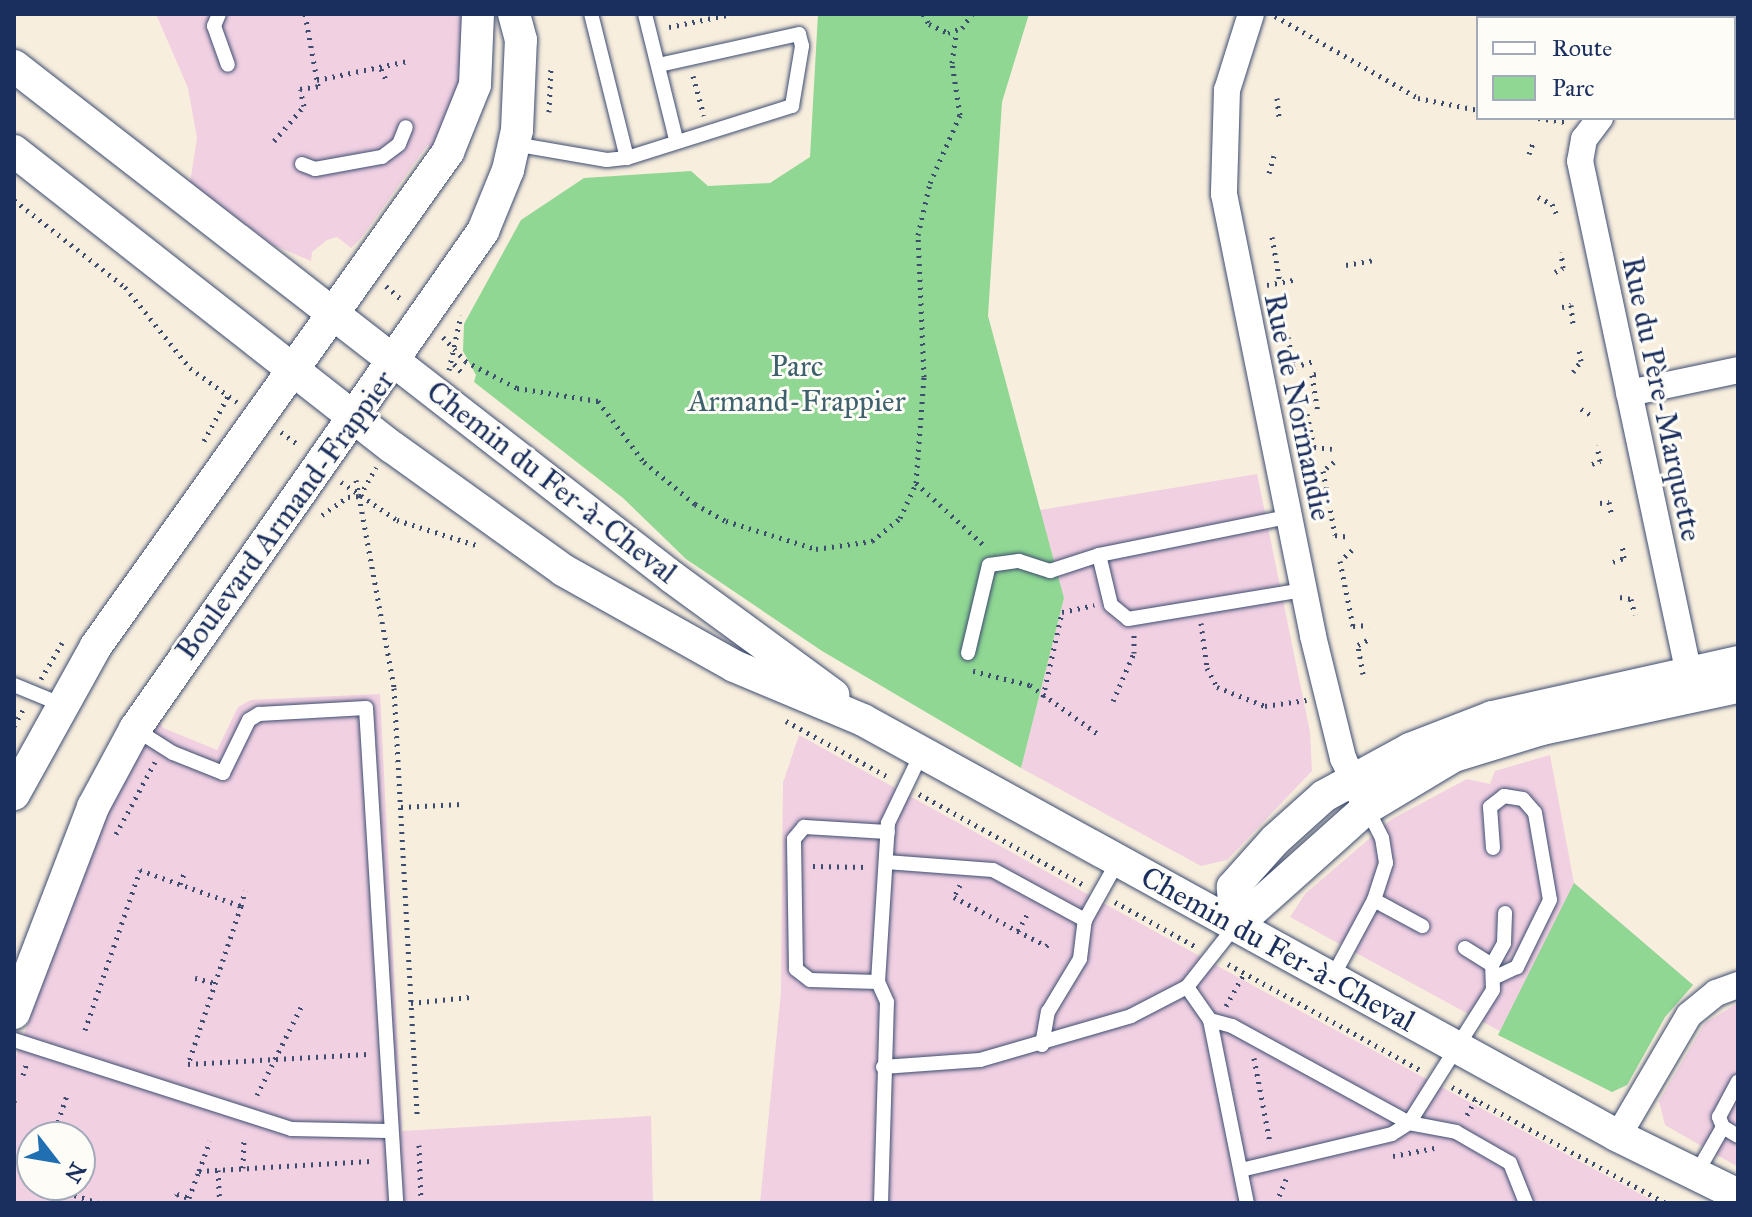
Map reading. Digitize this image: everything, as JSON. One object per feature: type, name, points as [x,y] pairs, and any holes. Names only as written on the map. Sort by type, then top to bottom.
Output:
[{"type":"street","points":[[14,794],[60,704],[454,140],[475,85],[478,14]]},
{"type":"street","name":"Boulevard Armand-Frappier","points":[[14,1013],[93,807],[135,729],[396,361],[483,231],[514,144],[521,69],[514,14]]},
{"type":"street","name":"Rue de Normandie","points":[[1251,14],[1227,90],[1224,194],[1303,590],[1328,699],[1360,794]]},
{"type":"street","name":"Chemin du Fer-à-Cheval","points":[[14,66],[863,720]]},
{"type":"street","name":"Rue du Père-Marquette","points":[[1598,120],[1584,139],[1580,161],[1691,685]]},
{"type":"street","name":"Chemin du Fer-à-Cheval","points":[[14,151],[492,522],[575,577],[734,666],[863,720],[1618,1136],[1738,1195]]},
{"type":"street","points":[[1629,393],[1738,370]]},
{"type":"street","points":[[1691,685],[1738,662]]},
{"type":"street","points":[[1236,925],[1360,794],[1433,737],[1492,717],[1691,685],[1738,687]]},
{"type":"street","points":[[1618,1136],[1689,1015],[1716,993],[1738,985]]},
{"type":"street","name":"Chemin du Fer-à-Cheval","points":[[1695,1176],[1737,1203]]},
{"type":"lane","points":[[219,14],[214,26],[228,65]]},
{"type":"lane","points":[[591,14],[627,158]]},
{"type":"lane","points":[[645,14],[676,139]]},
{"type":"lane","points":[[514,144],[607,160],[627,158],[676,139],[792,106],[802,46],[799,34],[659,65]]},
{"type":"lane","points":[[302,164],[315,169],[382,157],[399,144],[406,127]]},
{"type":"lane","points":[[968,653],[989,565],[1019,561],[1050,571],[1099,555],[1288,517]]},
{"type":"lane","points":[[1099,555],[1109,601],[1128,619],[1303,590]]},
{"type":"lane","points":[[14,685],[60,704]]},
{"type":"lane","points":[[135,729],[173,753],[223,773],[249,720],[259,714],[366,708],[388,1131],[396,1203]]},
{"type":"lane","points":[[881,1203],[887,1002],[878,982],[880,864],[892,808],[922,752]]},
{"type":"lane","points":[[1332,979],[1374,900],[1386,849],[1360,794]]},
{"type":"lane","points":[[1465,948],[1494,971],[1517,967],[1550,900],[1535,813],[1523,799],[1504,796],[1490,807],[1493,848]]},
{"type":"lane","points":[[878,982],[810,980],[799,974],[793,960],[797,832],[804,827],[888,832]]},
{"type":"lane","points":[[1042,1045],[1048,1012],[1080,959],[1085,920],[1118,861]]},
{"type":"lane","points":[[880,864],[993,870],[1085,920]]},
{"type":"lane","points":[[1374,900],[1422,926]]},
{"type":"lane","points":[[1241,1170],[1392,1134],[1409,1123],[1455,1046],[1475,1026],[1504,943],[1505,913]]},
{"type":"lane","points":[[883,1067],[980,1060],[1042,1045],[1131,1016],[1187,987],[1236,925]]},
{"type":"lane","points":[[1187,987],[1210,1020],[1247,1203]]},
{"type":"lane","points":[[1210,1020],[1232,1026],[1409,1123],[1456,1132],[1510,1163],[1526,1203]]},
{"type":"lane","points":[[14,1040],[291,1129],[388,1131]]},
{"type":"lane","points":[[1738,1082],[1719,1117],[1723,1127],[1738,1136]]},
{"type":"lane","points":[[1695,1176],[1723,1127]]},
{"type":"path","points":[[274,141],[304,106],[300,89],[318,86],[305,14]]},
{"type":"path","points":[[666,14],[670,31],[729,14]]},
{"type":"path","points":[[923,14],[942,31],[956,33]]},
{"type":"path","points":[[453,346],[454,364],[465,361],[528,393],[577,394],[598,401],[644,462],[677,491],[726,521],[770,538],[830,550],[872,541],[900,518],[916,483],[924,377],[918,235],[930,183],[960,115],[952,63],[956,33],[972,14]]},
{"type":"path","points":[[1271,14],[1418,98],[1476,110]]},
{"type":"path","points":[[317,80],[408,61]]},
{"type":"path","points":[[381,68],[387,82]]},
{"type":"path","points":[[692,72],[705,117]]},
{"type":"path","points":[[1277,98],[1279,117]]},
{"type":"path","points":[[1555,120],[1572,122]]},
{"type":"path","points":[[1529,154],[1534,140]]},
{"type":"path","points":[[1269,173],[1274,156]]},
{"type":"path","points":[[1538,197],[1552,204],[1556,213]]},
{"type":"path","points":[[14,200],[125,287],[190,368],[237,401]]},
{"type":"path","points":[[1272,237],[1280,283]]},
{"type":"path","points":[[1555,272],[1563,268],[1561,252]]},
{"type":"path","points":[[1346,265],[1374,260]]},
{"type":"path","points":[[387,287],[407,304]]},
{"type":"path","points":[[1562,307],[1571,305],[1573,324]]},
{"type":"path","points":[[1288,337],[1294,367],[1314,361]]},
{"type":"path","name":"Chemin du Fer-à-Cheval","points":[[446,340],[465,361]]},
{"type":"path","points":[[1573,372],[1581,361],[1579,350]]},
{"type":"path","name":"Chemin du Fer-à-Cheval","points":[[454,364],[463,374]]},
{"type":"path","points":[[1316,374],[1312,375],[1318,412]]},
{"type":"path","points":[[220,411],[228,396]]},
{"type":"path","points":[[1581,409],[1594,417]]},
{"type":"path","points":[[1307,414],[1314,447],[1332,449]]},
{"type":"path","points":[[1592,464],[1600,461],[1597,445]]},
{"type":"path","points":[[1334,462],[1323,471],[1335,535],[1350,537]]},
{"type":"path","name":"Boulevard Armand-Frappier","points":[[360,496],[375,468]]},
{"type":"path","points":[[340,474],[340,481],[360,496]]},
{"type":"path","points":[[356,480],[394,688],[417,1117]]},
{"type":"path","points":[[916,483],[987,546]]},
{"type":"path","points":[[1600,503],[1609,502],[1612,517]]},
{"type":"path","points":[[1613,562],[1624,558],[1622,543]]},
{"type":"path","points":[[1352,550],[1340,561],[1353,626],[1369,625]]},
{"type":"path","points":[[1620,597],[1631,599],[1635,615]]},
{"type":"path","points":[[1043,697],[1062,612],[1109,601]]},
{"type":"path","points":[[1363,674],[1358,645],[1371,638]]},
{"type":"path","points":[[1205,648],[1210,679],[1234,701],[1265,706],[1328,699]]},
{"type":"path","points":[[1113,701],[1134,653]]},
{"type":"path","points":[[965,668],[1030,685],[1098,734]]},
{"type":"path","points":[[14,726],[22,710]]},
{"type":"path","points":[[112,842],[158,755]]},
{"type":"path","points":[[920,794],[1081,884]]},
{"type":"path","points":[[401,807],[462,804]]},
{"type":"path","points":[[813,866],[827,869],[880,864]]},
{"type":"path","points":[[85,1030],[140,870],[241,906]]},
{"type":"path","points":[[180,884],[185,871]]},
{"type":"path","points":[[245,891],[188,1064],[368,1054]]},
{"type":"path","points":[[954,897],[1046,946],[1050,943]]},
{"type":"path","name":"Chemin du Fer-à-Cheval","points":[[1117,903],[1184,940]]},
{"type":"path","name":"Chemin du Fer-à-Cheval","points":[[1226,1006],[1244,973],[1418,1069]]},
{"type":"path","points":[[195,978],[215,983]]},
{"type":"path","points":[[411,1003],[470,997]]},
{"type":"path","points":[[257,1095],[302,1005]]},
{"type":"path","points":[[1246,1052],[1254,1057],[1270,1143]]},
{"type":"path","points":[[1454,1088],[1666,1203]]},
{"type":"path","points":[[58,1121],[67,1095]]},
{"type":"path","points":[[1467,1115],[1476,1099]]},
{"type":"path","points":[[243,1168],[244,1140]]},
{"type":"path","points":[[174,1203],[177,1194],[189,1198],[210,1141]]},
{"type":"path","points":[[419,1145],[416,1159],[421,1203]]},
{"type":"path","points":[[1387,1158],[1448,1145]]},
{"type":"path","points":[[199,1171],[376,1161]]},
{"type":"path","points":[[218,1170],[220,1203]]},
{"type":"path","points":[[1276,1203],[1294,1176]]},
{"type":"shaded area","points":[[156,14],[465,14],[460,81],[430,152],[428,144],[361,238],[351,248],[337,237],[327,240],[312,252],[311,261],[273,245],[190,183],[197,138],[188,88]]},
{"type":"shaded area","points":[[1257,474],[1310,732],[1312,771],[1227,860],[1201,866],[1021,768],[1064,598],[1040,510]]},
{"type":"shaded area","points":[[380,694],[402,1131],[651,1116],[653,1203],[14,1203],[14,1062],[101,821],[158,719],[163,728],[217,750],[238,707],[251,700]]},
{"type":"shaded area","points":[[799,735],[1263,991],[1657,1203],[760,1203],[781,992],[783,783]]},
{"type":"shaded area","points":[[1550,755],[1574,883],[1693,985],[1665,1017],[1627,1085],[1612,1092],[1290,917],[1305,894],[1392,819],[1467,779],[1490,784],[1495,771]]},
{"type":"shaded area","points":[[1738,1003],[1738,1167],[1665,1125],[1659,1101],[1705,1023]]},
{"type":"green space","name":"Parc Armand-Frappier","points":[[818,14],[1029,14],[1002,102],[988,316],[1064,598],[1021,768],[822,651],[686,559],[623,498],[474,382],[476,375],[463,351],[464,324],[521,220],[584,178],[691,171],[708,186],[770,183],[810,157]]},
{"type":"green space","points":[[1574,883],[1693,985],[1665,1017],[1627,1085],[1612,1092],[1498,1035]]}]
